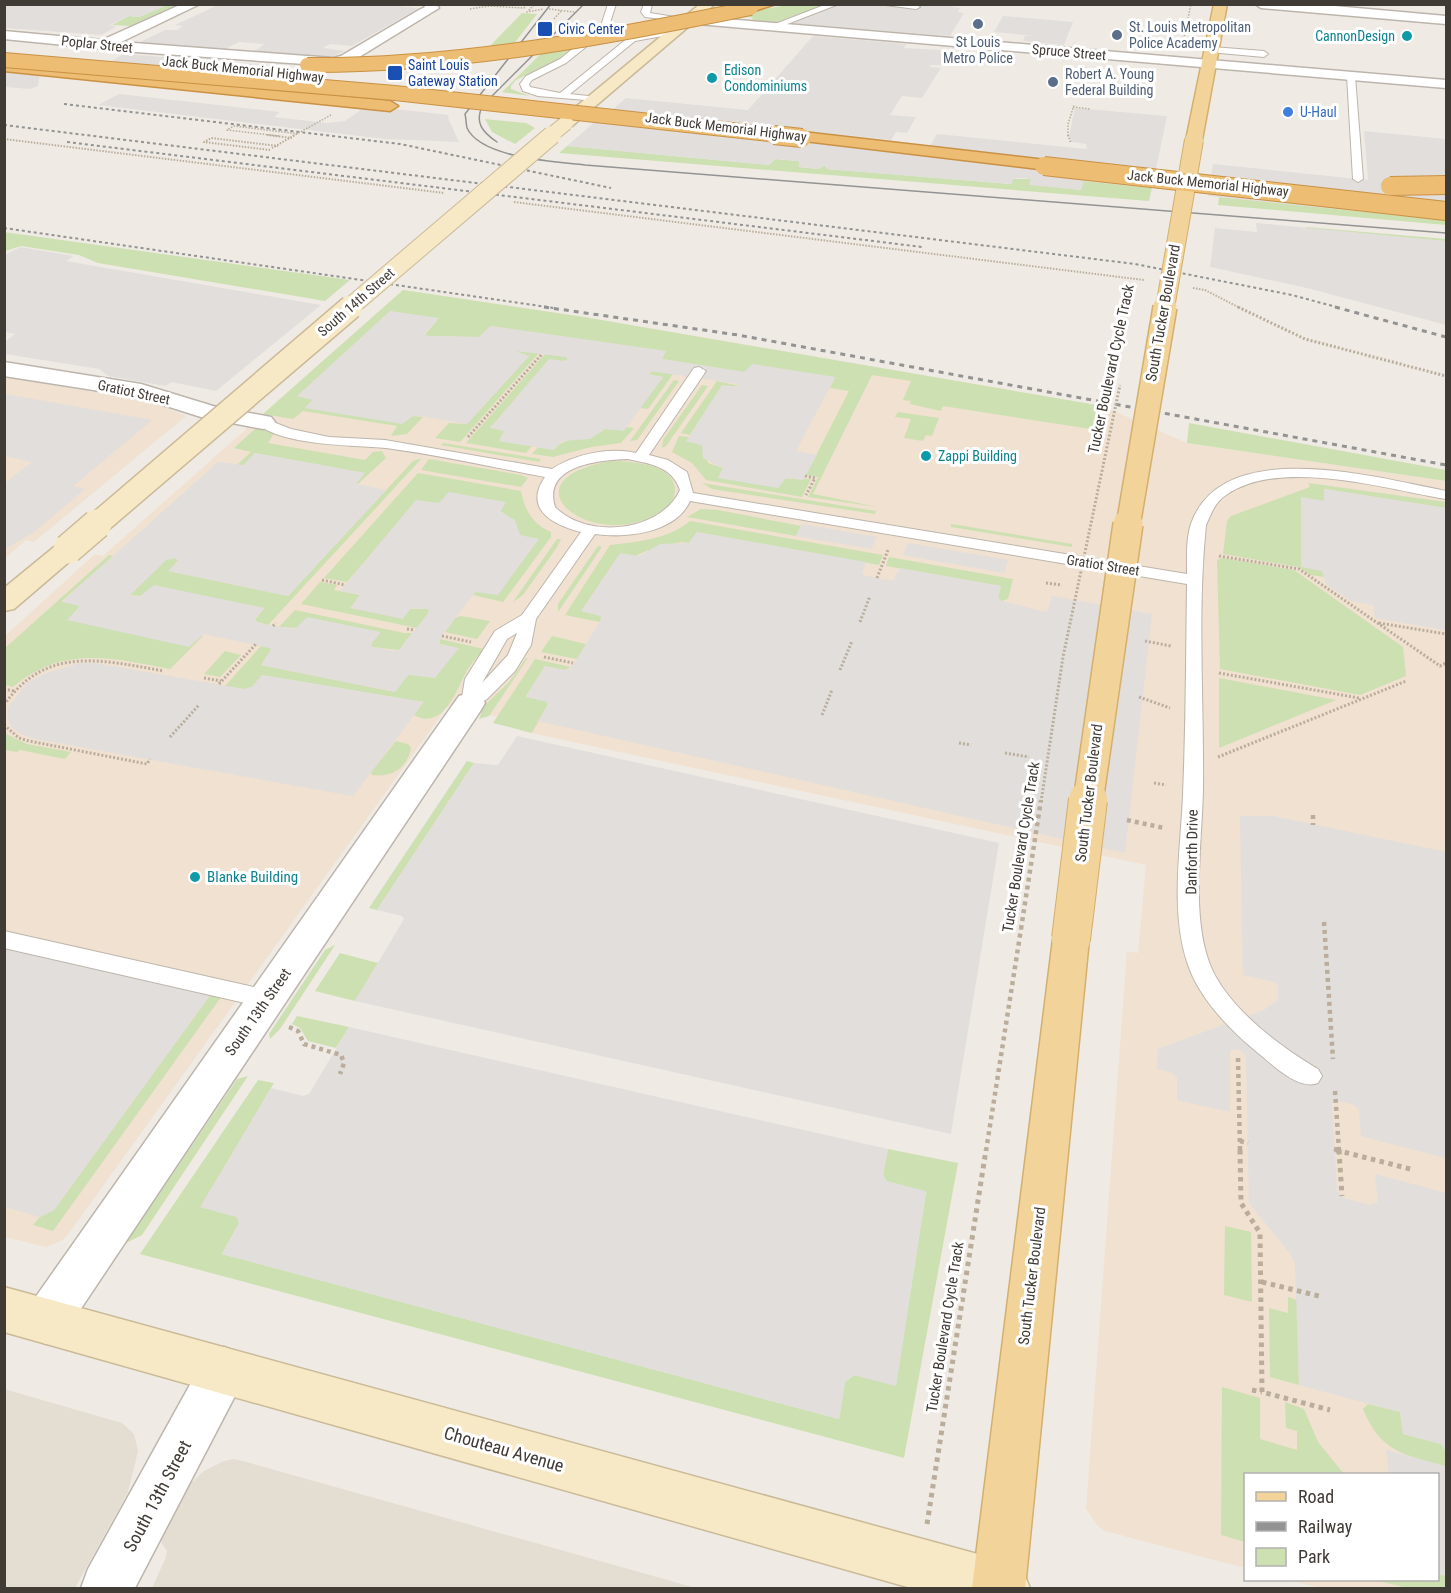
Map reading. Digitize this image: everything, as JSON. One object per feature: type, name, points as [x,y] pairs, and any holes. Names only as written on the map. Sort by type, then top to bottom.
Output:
[{"type":"highway","points":[[30,50],[100,51],[300,65],[415,63],[511,53],[770,4]]},
{"type":"highway","name":"Jack Buck Memorial Highway","points":[[4,48],[355,80],[780,135],[1446,210]]},
{"type":"highway","name":"Jack Buck Memorial Highway","points":[[4,60],[493,102],[1446,210]]},
{"type":"highway","points":[[4,67],[569,120]]},
{"type":"highway","points":[[1044,166],[1154,170],[1359,185],[1446,185]]},
{"type":"highway","points":[[1129,174],[1227,178],[1446,198]]},
{"type":"main road","name":"South 14th Street","points":[[4,603],[569,120],[710,4]]},
{"type":"main road","name":"South Tucker Boulevard","points":[[1000,1588],[1086,806],[1119,576],[1194,140],[1215,48],[1221,4]]},
{"type":"main road","name":"Chouteau Avenue","points":[[25,1315],[1000,1588]]},
{"type":"street","points":[[104,45],[194,4]]},
{"type":"street","name":"Poplar Street","points":[[4,34],[104,45],[333,62],[346,59],[424,13],[432,8],[429,4]]},
{"type":"street","points":[[1261,4],[1446,20]]},
{"type":"street","name":"Spruce Street","points":[[691,20],[1215,48],[1351,76],[1446,84]]},
{"type":"street","name":"Gratiot Street","points":[[4,369],[141,391],[209,412],[263,422]]},
{"type":"street","name":"South 13th Street","points":[[25,1315],[277,1012],[470,703]]},
{"type":"street","name":"South 13th Street","points":[[107,1588],[224,1371]]},
{"type":"lane","points":[[594,99],[531,91],[524,84],[529,78],[563,61],[605,27],[612,4]]},
{"type":"lane","points":[[648,4],[645,12],[653,17],[691,20]]},
{"type":"lane","points":[[653,17],[668,4]]},
{"type":"lane","points":[[774,26],[836,4]]},
{"type":"lane","points":[[881,4],[916,7]]},
{"type":"lane","points":[[562,96],[632,39],[675,33]]},
{"type":"lane","points":[[1215,48],[1264,54]]},
{"type":"lane","points":[[1351,76],[1358,179]]},
{"type":"lane","points":[[641,456],[699,371]]},
{"type":"lane","name":"Gratiot Street","points":[[263,422],[287,432],[329,441],[385,444],[556,474]]},
{"type":"lane","points":[[601,456],[641,456],[672,467],[682,476],[687,485],[687,496],[681,507],[654,525],[611,532],[590,530],[571,525],[548,507],[545,497],[547,485],[556,474],[576,463],[601,456]]},
{"type":"lane","points":[[1195,580],[1198,525],[1203,514],[1211,500],[1222,490],[1243,480],[1275,473],[1304,473],[1446,495]]},
{"type":"lane","name":"Gratiot Street","points":[[687,496],[1195,580]]},
{"type":"lane","name":"South 13th Street","points":[[470,703],[503,675],[525,642],[528,619],[590,530]]},
{"type":"lane","name":"Danforth Drive","points":[[1195,580],[1191,910],[1194,944],[1199,964],[1243,1024],[1272,1052],[1310,1076]]},
{"type":"lane","points":[[4,939],[277,1012]]},
{"type":"path","points":[[521,11],[526,5],[534,5],[527,12],[544,9]]},
{"type":"path","points":[[470,9],[489,6],[524,8]]},
{"type":"path","points":[[474,8],[495,7]]},
{"type":"path","points":[[549,9],[574,12]]},
{"type":"path","points":[[553,20],[561,11]]},
{"type":"path","points":[[1078,144],[1070,143],[1067,135],[1074,106],[1090,109]]},
{"type":"path","points":[[278,146],[211,138],[204,142],[271,149],[331,115]]},
{"type":"path","points":[[230,128],[234,126],[299,134]]},
{"type":"path","points":[[230,128],[235,129]]},
{"type":"path","points":[[230,128],[227,130],[292,138]]},
{"type":"path","points":[[4,138],[444,193]]},
{"type":"path","points":[[504,201],[1147,281]]},
{"type":"path","name":"Tucker Boulevard Cycle Track","points":[[1140,288],[1143,276]]},
{"type":"path","points":[[1188,287],[1205,290],[1305,339],[1446,376]]},
{"type":"path","points":[[461,444],[542,354]]},
{"type":"path","name":"Tucker Boulevard Cycle Track","points":[[920,1565],[1063,657],[1121,380]]},
{"type":"path","points":[[804,499],[815,478],[806,476]]},
{"type":"path","points":[[877,578],[889,547]]},
{"type":"path","points":[[1212,555],[1299,569],[1440,666],[1446,663]]},
{"type":"path","points":[[322,580],[345,585]]},
{"type":"path","points":[[1046,583],[1062,585]]},
{"type":"path","points":[[860,622],[870,596]]},
{"type":"path","points":[[1376,622],[1446,634]]},
{"type":"path","points":[[407,629],[414,630]]},
{"type":"path","points":[[442,636],[478,643]]},
{"type":"path","points":[[840,670],[852,641]]},
{"type":"path","points":[[1145,641],[1173,646]]},
{"type":"path","points":[[204,678],[220,683],[256,644]]},
{"type":"path","points":[[534,655],[573,663]]},
{"type":"path","points":[[4,705],[14,691],[39,672],[75,660],[103,660],[164,671]]},
{"type":"path","points":[[1215,673],[1361,699]]},
{"type":"path","points":[[1215,759],[1406,681]]},
{"type":"path","points":[[4,689],[14,691]]},
{"type":"path","points":[[822,715],[832,690]]},
{"type":"path","points":[[1139,697],[1172,708]]},
{"type":"path","points":[[170,737],[199,705]]},
{"type":"path","points":[[4,725],[19,738],[29,741],[147,764],[150,759]]},
{"type":"path","points":[[959,743],[970,746]]},
{"type":"path","points":[[1005,753],[1029,757]]},
{"type":"path","points":[[1154,783],[1172,787]]},
{"type":"path","points":[[1313,815],[1313,825]]},
{"type":"path","points":[[1127,820],[1167,829]]},
{"type":"path","points":[[277,1012],[298,1031],[304,1044],[341,1055],[344,1063],[340,1074]]},
{"type":"path","points":[[1233,1049],[1238,1062],[1241,1203],[1260,1233],[1262,1392]]},
{"type":"path","points":[[1240,1141],[1248,1143]]},
{"type":"path","points":[[1334,1149],[1413,1170]]},
{"type":"path","points":[[1262,1282],[1323,1297]]},
{"type":"path","points":[[1252,1390],[1330,1410]]},
{"type":"shaded area","points":[[5,4],[167,5],[139,17],[129,16],[110,25],[116,27],[101,35],[5,28]]},
{"type":"shaded area","points":[[826,4],[943,5],[960,8],[958,12],[964,13],[950,36],[777,22]]},
{"type":"shaded area","points":[[218,5],[384,5],[419,8],[352,46],[330,44],[323,48],[345,51],[331,57],[253,52],[265,44],[239,42],[225,49],[138,43],[165,30],[177,30],[183,26],[175,25]]},
{"type":"shaded area","points":[[1003,16],[1073,22],[1064,45],[1023,41],[1025,36],[1035,36],[994,32]]},
{"type":"shaded area","points":[[813,36],[906,44],[904,48],[941,50],[940,53],[950,54],[943,65],[930,65],[930,67],[941,68],[922,98],[902,96],[890,115],[916,117],[907,133],[896,132],[891,140],[612,110],[626,98],[748,110]]},
{"type":"shaded area","points":[[124,54],[264,65],[234,85],[89,74]]},
{"type":"shaded area","points":[[5,70],[40,74],[38,86],[30,89],[5,87]]},
{"type":"shaded area","points":[[119,94],[280,112],[274,117],[327,123],[345,121],[367,106],[449,115],[448,118],[459,142],[385,139],[98,105]]},
{"type":"shaded area","points":[[1075,108],[1167,116],[1152,188],[1084,181],[1081,190],[1029,185],[1031,179],[1013,179],[1012,184],[826,169],[825,165],[819,169],[798,167],[800,162],[798,161],[775,159],[769,165],[567,146],[597,120],[929,148],[937,134],[1087,149],[1086,144],[1072,142],[1069,136]]},
{"type":"shaded area","points":[[1364,131],[1446,139],[1446,220],[1208,196],[1213,164],[1368,180]]},
{"type":"shaded area","points":[[1256,223],[1446,241],[1446,325],[1307,288],[1210,267],[1215,228],[1257,232]]},
{"type":"shaded area","points":[[20,247],[74,256],[66,261],[321,305],[216,391],[171,382],[166,386],[108,376],[99,369],[5,354],[5,342],[15,334],[5,332],[5,255]]},
{"type":"shaded area","points":[[403,290],[584,317],[1102,406],[1187,443],[1446,481],[1446,1588],[1321,1588],[1291,1581],[1439,1581],[1439,1473],[1244,1473],[1244,1568],[1105,1531],[1098,1526],[1086,1509],[1127,951],[1138,953],[1146,865],[522,731],[509,719],[447,707],[70,1232],[63,1240],[46,1247],[5,1237],[4,637],[95,554],[103,556]]},
{"type":"shaded area","points":[[390,311],[439,318],[424,334],[428,336],[479,337],[490,326],[666,351],[662,359],[744,372],[753,364],[835,377],[796,451],[817,455],[803,480],[786,478],[778,488],[718,478],[723,468],[703,458],[702,445],[686,441],[722,385],[739,387],[739,384],[650,371],[650,375],[663,377],[624,431],[605,429],[590,439],[562,441],[554,450],[499,441],[504,431],[490,428],[549,359],[566,361],[568,359],[515,351],[529,356],[467,424],[415,415],[402,424],[305,408],[313,400],[297,396]]},
{"type":"shaded area","points":[[5,377],[152,402],[186,416],[34,542],[26,540],[5,558]]},
{"type":"shaded area","points":[[5,394],[152,420],[73,486],[85,489],[34,532],[5,549],[5,483],[32,462],[5,456]]},
{"type":"shaded area","points":[[255,453],[365,473],[356,484],[386,490],[288,596],[168,571],[178,562],[176,558],[166,560],[130,595],[139,597],[154,585],[265,608],[255,618],[257,623],[295,629],[307,617],[381,632],[371,644],[372,647],[393,651],[399,650],[429,612],[428,609],[411,608],[403,619],[350,608],[360,595],[340,591],[416,500],[439,503],[449,492],[506,502],[500,512],[515,520],[520,535],[539,539],[498,595],[475,592],[442,636],[440,644],[459,648],[435,678],[408,675],[395,692],[261,665],[272,649],[261,646],[204,634],[189,647],[67,620],[80,606],[62,602],[218,462],[243,465]]},
{"type":"shaded area","points":[[1324,489],[1446,508],[1446,630],[1375,618],[1373,605],[1351,601],[1326,584],[1322,571],[1301,567],[1301,497],[1324,501]]},
{"type":"shaded area","points":[[802,524],[877,537],[871,549],[796,536]]},
{"type":"shaded area","points":[[697,532],[866,562],[862,573],[866,576],[893,581],[900,568],[1001,586],[998,598],[1002,601],[1045,612],[1048,611],[1052,596],[1152,614],[1125,853],[538,721],[548,705],[547,702],[526,697],[545,666],[570,669],[577,659],[602,618],[581,611],[620,553],[639,556],[660,544],[689,543]]},
{"type":"shaded area","points":[[908,543],[1008,560],[1004,573],[903,555]]},
{"type":"shaded area","points":[[80,663],[95,663],[244,689],[252,687],[262,675],[424,702],[353,796],[35,739],[11,727],[7,716],[9,706],[28,682],[44,674]]},
{"type":"shaded area","points":[[517,736],[999,843],[951,1134],[355,1001],[404,919],[402,916],[377,910],[474,763],[498,765]]},
{"type":"shaded area","points":[[1240,816],[1273,816],[1446,852],[1446,1158],[1361,1136],[1359,1109],[1352,1104],[1337,1101],[1332,1104],[1337,1191],[1344,1198],[1370,1205],[1378,1202],[1375,1174],[1446,1193],[1446,1452],[1441,1444],[1403,1434],[1400,1412],[1299,1385],[1295,1263],[1289,1252],[1249,1203],[1246,1055],[1238,1049],[1230,1051],[1230,1112],[1177,1100],[1177,1078],[1173,1073],[1157,1069],[1158,1049],[1264,1010],[1278,1000],[1278,986],[1275,982],[1243,975]]},
{"type":"shaded area","points":[[4,946],[211,994],[54,1210],[40,1217],[5,1207]]},
{"type":"shaded area","points":[[349,1027],[888,1149],[883,1174],[886,1181],[926,1191],[896,1386],[853,1375],[845,1382],[839,1419],[222,1254],[239,1223],[237,1217],[200,1207],[271,1088],[303,1096],[309,1094]]},
{"type":"shaded area","points":[[4,1389],[122,1423],[134,1434],[138,1451],[128,1492],[75,1588],[5,1588]]},
{"type":"shaded area","points":[[1386,1450],[1445,1466],[1446,1464],[1446,1576],[1439,1574],[1439,1473],[1389,1473]]},
{"type":"shaded area","points":[[234,1459],[696,1588],[152,1588],[167,1551],[160,1541],[160,1531],[186,1488],[204,1471],[224,1461]]},
{"type":"green space","points":[[167,5],[178,5],[131,26],[112,25],[129,16],[139,17]]},
{"type":"green space","points":[[787,5],[826,5],[777,22],[752,20],[753,18],[737,14]]},
{"type":"green space","points":[[522,13],[537,14],[509,50],[487,49]]},
{"type":"green space","points":[[571,34],[590,35],[557,60],[516,80],[511,86],[511,89],[530,96],[502,92],[558,37],[568,37]]},
{"type":"green space","points":[[485,119],[526,123],[535,128],[515,144],[492,132]]},
{"type":"green space","points":[[567,146],[769,165],[775,159],[798,161],[800,162],[799,167],[819,169],[825,165],[827,169],[1011,184],[1013,179],[1032,179],[1030,184],[1081,190],[1083,181],[1152,188],[1149,201],[559,153]]},
{"type":"green space","points":[[1219,197],[1446,220],[1446,225],[1218,205]]},
{"type":"green space","points":[[1306,227],[1446,239],[1446,241],[1307,230]]},
{"type":"green space","points":[[4,232],[350,280],[325,301],[98,263],[79,255],[21,246],[5,251]]},
{"type":"green space","points":[[403,290],[584,317],[1102,406],[1097,430],[943,406],[941,411],[910,404],[911,401],[903,400],[911,381],[872,375],[813,494],[878,507],[808,497],[818,477],[806,475],[849,391],[830,388],[835,377],[744,372],[662,359],[665,351],[491,326],[479,337],[424,336],[439,318],[310,398],[313,400],[306,407],[423,417],[407,434],[391,436],[397,426],[303,411],[293,419],[263,414]]},
{"type":"green space","points":[[520,350],[539,353],[460,442],[435,438],[449,423],[467,424],[529,356],[514,353]]},
{"type":"green space","points":[[545,354],[566,357],[568,360],[563,361],[490,427],[504,431],[499,441],[532,446],[526,453],[466,443]]},
{"type":"green space","points":[[653,371],[673,374],[648,409],[640,408],[663,377],[648,374]]},
{"type":"green space","points":[[674,380],[679,381],[637,440],[630,441]]},
{"type":"green space","points":[[717,381],[740,386],[722,386],[690,435],[681,433]]},
{"type":"green space","points":[[702,385],[708,386],[666,446],[662,448],[663,440]]},
{"type":"green space","points":[[898,412],[939,418],[932,436],[926,435],[923,441],[904,438],[911,419],[895,417]]},
{"type":"green space","points":[[1189,423],[1446,470],[1446,481],[1187,443]]},
{"type":"green space","points":[[626,427],[634,428],[621,443],[591,447],[553,457],[532,454],[538,447],[554,450],[565,441],[593,435],[605,429],[624,430]]},
{"type":"green space","points":[[255,429],[275,432],[268,443],[365,460],[373,452],[382,451],[386,458],[358,484],[355,482],[364,473],[255,453],[244,465],[237,465],[251,452],[234,448]]},
{"type":"green space","points":[[679,436],[689,437],[687,441],[703,445],[708,463],[723,468],[719,477],[811,479],[802,497],[706,480],[692,463],[672,452]]},
{"type":"green space","points":[[444,443],[541,459],[539,462],[441,445]]},
{"type":"green space","points":[[422,458],[268,625],[254,621],[264,608],[130,595],[166,560],[176,558],[179,559],[169,571],[288,596],[413,461]]},
{"type":"green space","points":[[429,459],[528,478],[521,487],[421,470]]},
{"type":"green space","points":[[611,461],[653,466],[663,471],[674,485],[674,496],[671,502],[655,515],[630,524],[605,524],[583,519],[567,509],[559,496],[562,483],[579,470]]},
{"type":"green space","points":[[418,473],[521,491],[530,516],[544,529],[551,532],[551,537],[503,602],[473,595],[520,535],[508,516],[500,511],[505,502],[416,501],[347,582],[324,578]]},
{"type":"green space","points":[[702,483],[876,511],[875,514],[712,489]]},
{"type":"green space","points":[[1308,483],[1446,502],[1446,508],[1325,489],[1322,571],[1325,577],[1310,575],[1299,567],[1223,554],[1227,521],[1231,516],[1310,487]]},
{"type":"green space","points":[[701,509],[718,510],[801,526],[796,536],[687,517]]},
{"type":"green space","points":[[690,521],[883,555],[879,565],[697,532],[689,543],[681,542],[635,556],[582,611],[601,616],[600,622],[565,615],[610,545],[663,536]]},
{"type":"green space","points":[[951,524],[1072,544],[1072,547],[951,527]]},
{"type":"green space","points":[[557,539],[561,539],[557,547],[523,595],[513,602]]},
{"type":"green space","points":[[598,546],[602,547],[558,612],[558,604]]},
{"type":"green space","points":[[109,555],[113,556],[62,601],[80,606],[68,620],[203,636],[170,669],[128,661],[88,658],[51,665],[13,687],[5,685],[4,649]]},
{"type":"green space","points":[[889,557],[1013,579],[1008,599],[1002,601],[998,599],[1001,586],[886,566]]},
{"type":"green space","points":[[1222,558],[1294,570],[1403,647],[1406,676],[1360,695],[1220,669],[1217,560]]},
{"type":"green space","points":[[320,582],[337,585],[334,590],[360,595],[351,608],[428,609],[429,612],[417,628],[301,604]]},
{"type":"green space","points":[[295,610],[412,633],[399,650],[372,647],[371,644],[380,632],[279,627]]},
{"type":"green space","points":[[461,616],[490,621],[477,639],[445,632],[455,618]]},
{"type":"green space","points":[[552,636],[586,644],[577,659],[541,652]]},
{"type":"green space","points":[[440,639],[484,649],[468,669],[446,708],[432,718],[414,715],[423,702],[262,675],[252,687],[244,689],[225,686],[261,646],[272,648],[261,665],[395,692],[408,675],[458,648],[440,644]]},
{"type":"green space","points":[[225,651],[241,655],[220,677],[204,674]]},
{"type":"green space","points":[[528,658],[489,716],[479,719],[484,706],[509,682]]},
{"type":"green space","points":[[535,659],[571,667],[565,670],[545,666],[526,696],[547,701],[548,704],[532,733],[493,723]]},
{"type":"green space","points":[[1219,678],[1336,700],[1219,748]]},
{"type":"green space","points":[[4,733],[27,744],[71,752],[65,759],[20,750],[17,752],[5,750]]},
{"type":"green space","points":[[396,741],[408,744],[411,748],[403,766],[386,775],[372,775],[371,772]]},
{"type":"green space","points":[[467,761],[474,763],[377,910],[369,908]]},
{"type":"green space","points":[[335,945],[280,1029],[270,1039],[269,1034],[325,950]]},
{"type":"green space","points":[[340,953],[378,963],[355,1001],[315,991]]},
{"type":"green space","points":[[211,994],[221,997],[53,1231],[33,1225],[40,1217],[54,1210]]},
{"type":"green space","points":[[297,1016],[349,1027],[336,1048],[308,1041],[300,1028],[292,1024]]},
{"type":"green space","points":[[248,1076],[142,1235],[126,1243],[237,1079]]},
{"type":"green space","points":[[258,1080],[274,1083],[201,1207],[237,1217],[239,1223],[222,1254],[839,1419],[845,1382],[854,1375],[896,1385],[926,1192],[886,1181],[883,1174],[888,1149],[958,1163],[904,1458],[140,1254]]},
{"type":"green space","points":[[1225,1226],[1251,1232],[1252,1302],[1224,1295]]},
{"type":"green space","points":[[1288,1297],[1297,1300],[1299,1385],[1270,1377],[1269,1308],[1288,1313]]},
{"type":"green space","points":[[1222,1387],[1260,1398],[1260,1439],[1297,1450],[1297,1431],[1286,1428],[1285,1402],[1304,1409],[1318,1442],[1343,1473],[1244,1473],[1244,1542],[1221,1535]]},
{"type":"green space","points":[[1368,1404],[1400,1412],[1403,1434],[1441,1444],[1446,1450],[1445,1466],[1395,1450],[1386,1443],[1377,1434],[1363,1409]]},
{"type":"green space","points":[[1439,1574],[1446,1576],[1446,1588],[1407,1588],[1379,1581],[1439,1581]]},
{"type":"tram line","points":[[551,4],[465,114],[467,128],[475,138],[487,146],[520,157],[585,165],[1446,233]]},
{"type":"tram line","points":[[497,142],[481,126],[479,117],[483,105],[584,4]]},
{"type":"railway","points":[[64,104],[400,144],[611,188]]},
{"type":"railway","points":[[4,125],[1135,264],[1292,295],[1340,308]]},
{"type":"railway","points":[[67,142],[922,247]]},
{"type":"railway","points":[[4,228],[554,308]]},
{"type":"railway","points":[[544,307],[738,335],[1446,465]]},
{"type":"railway","points":[[1335,307],[1446,337]]},
{"type":"place","name":"St Louis Metro Police","points":[[978,24]]},
{"type":"place","name":"Civic Center","points":[[545,29]]},
{"type":"place","name":"St. Louis Metropolitan Police Academy","points":[[1117,35]]},
{"type":"place","name":"CannonDesign","points":[[1407,36]]},
{"type":"place","name":"Saint Louis Gateway Station","points":[[395,73]]},
{"type":"place","name":"Edison Condominiums","points":[[712,78]]},
{"type":"place","name":"Robert A. Young Federal Building","points":[[1053,82]]},
{"type":"place","name":"U-Haul","points":[[1288,112]]},
{"type":"place","name":"Zappi Building","points":[[926,456]]},
{"type":"place","name":"Blanke Building","points":[[195,877]]}]
